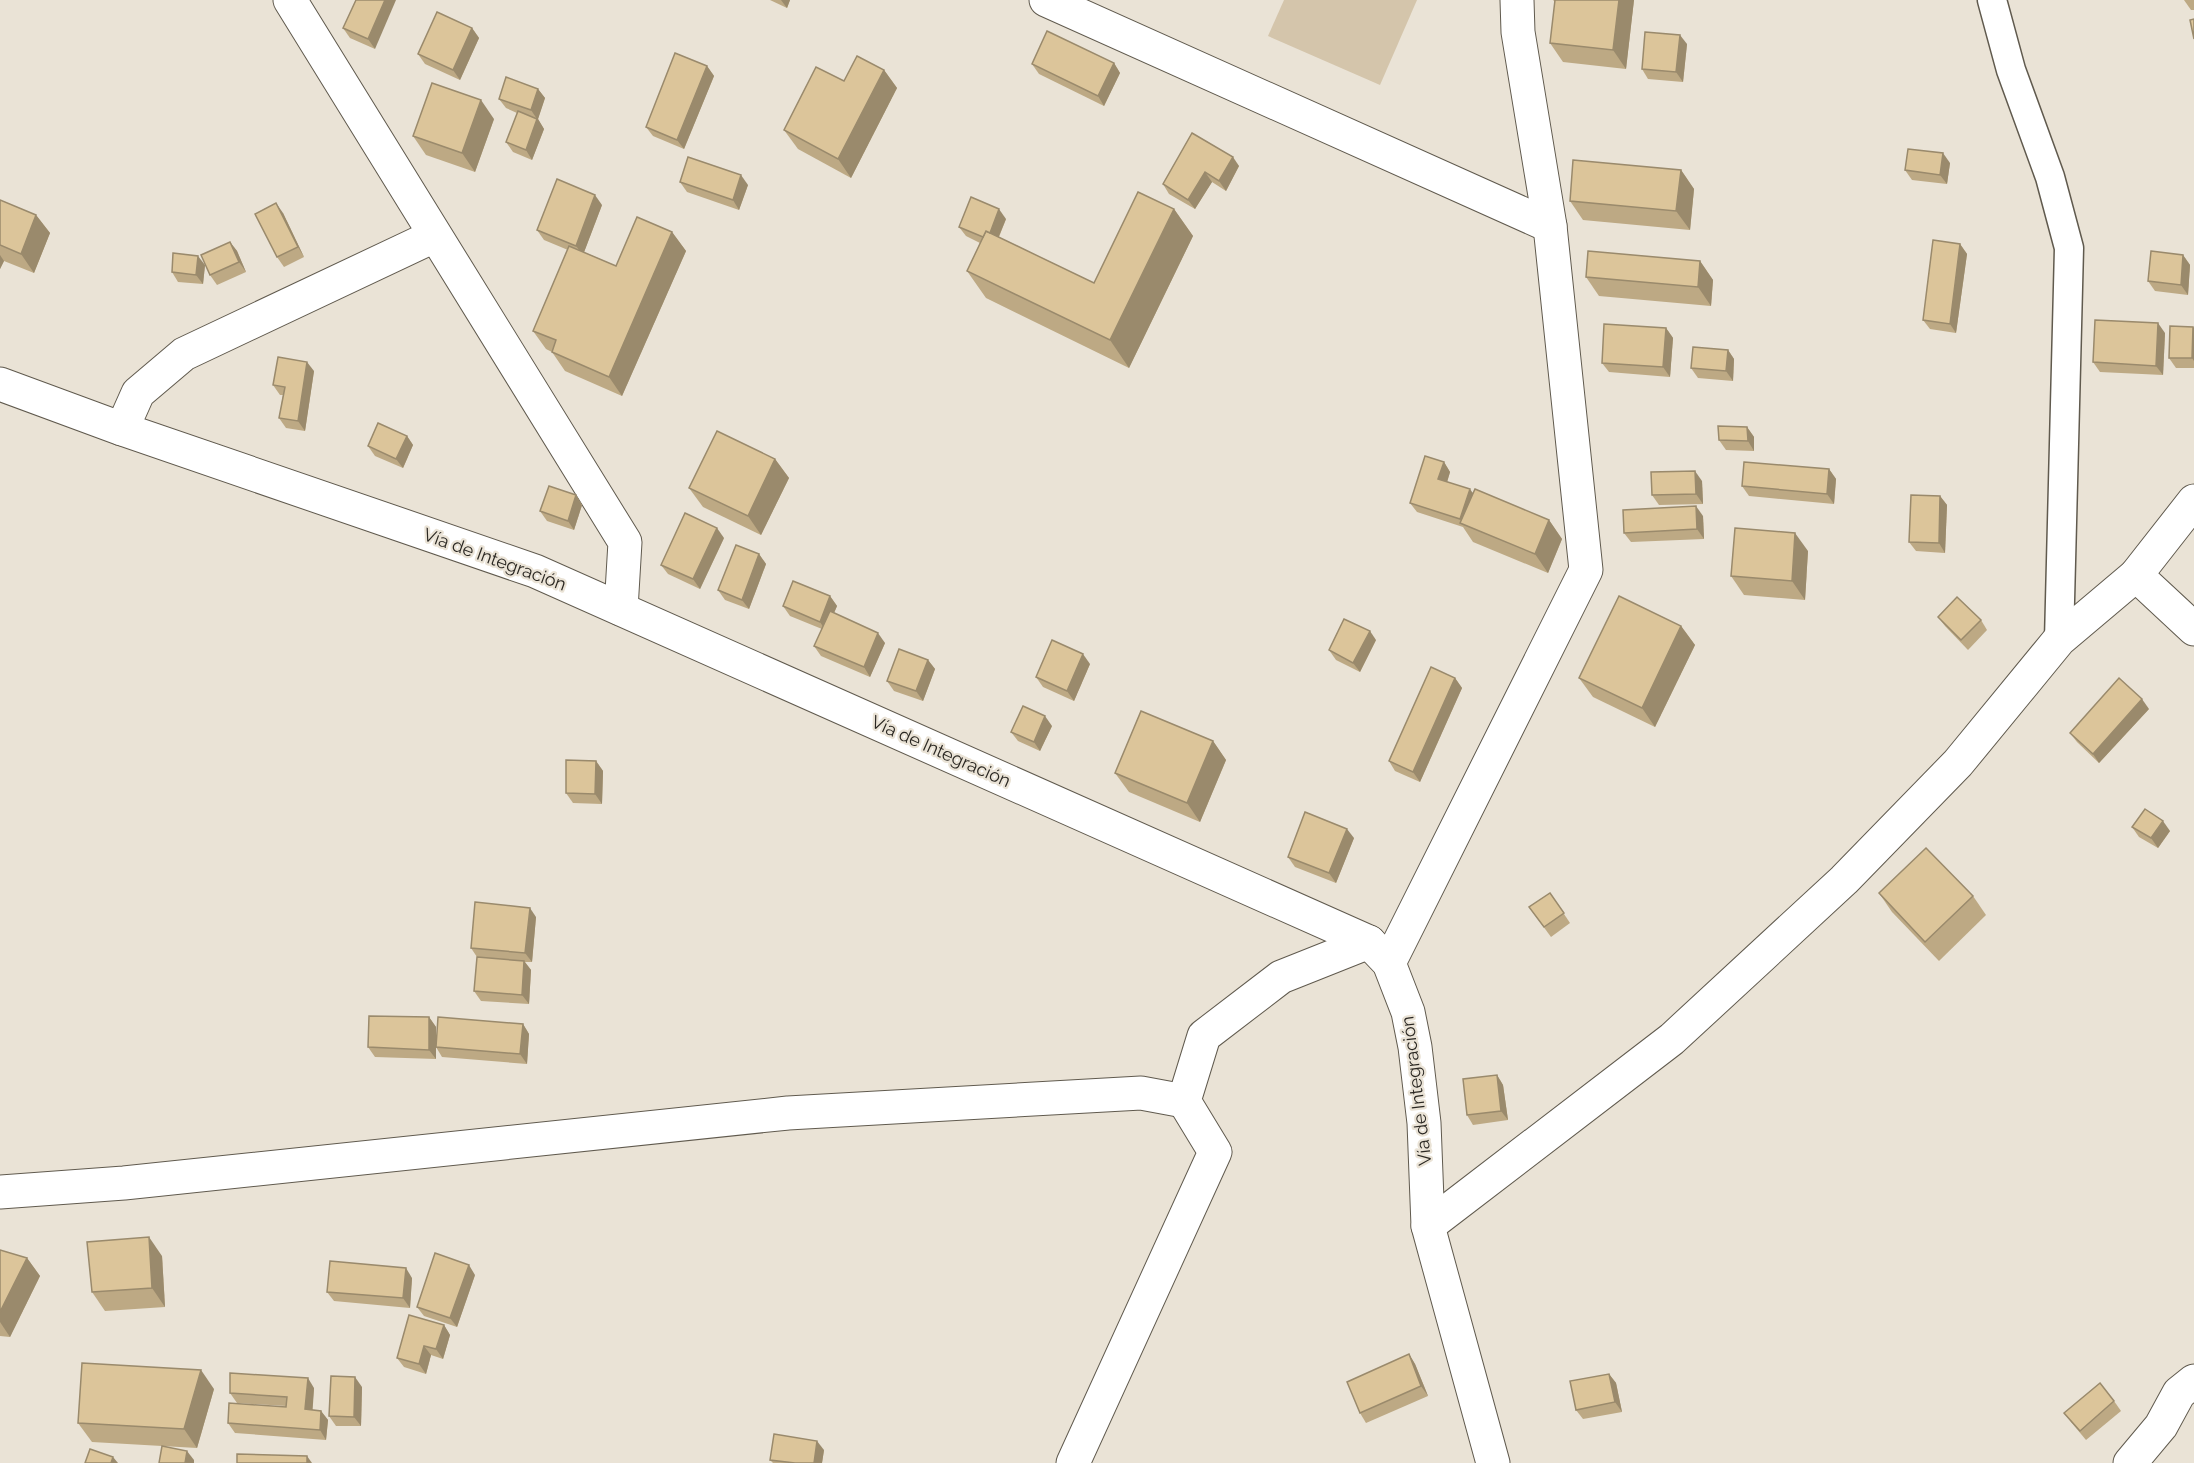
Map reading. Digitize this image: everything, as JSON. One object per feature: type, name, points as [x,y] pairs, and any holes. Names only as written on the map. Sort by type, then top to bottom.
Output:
[{"type":"street","points":[[290,0],[625,542],[621,609]]},
{"type":"street","points":[[1046,0],[1550,226]]},
{"type":"street","points":[[1184,1101],[1204,1036],[1281,977],[1379,953],[1586,570],[1550,226],[1518,32],[1517,0]]},
{"type":"street","points":[[122,429],[138,393],[184,354],[434,236]]},
{"type":"street","name":"Vía de Integración","points":[[0,384],[122,429],[535,571],[1379,953],[1408,1012],[1415,1047],[1424,1124],[1428,1226],[1493,1463]]},
{"type":"street","points":[[1428,1226],[1672,1039],[1836,888],[1958,763],[2059,640],[2136,575],[2194,501]]},
{"type":"street","points":[[2136,575],[2194,629]]},
{"type":"street","points":[[0,1192],[124,1183],[788,1113],[1141,1093],[1184,1101],[1215,1152],[1073,1463]]},
{"type":"street","points":[[2130,1463],[2161,1426],[2179,1394],[2194,1381]]},
{"type":"lane","points":[[1992,0],[2011,70],[2050,177],[2069,248],[2059,640]]},
{"type":"shaded area","points":[[1284,0],[1417,0],[1380,85],[1268,36]]},
{"type":"building","points":[[356,0],[385,0],[368,39],[343,28]]},
{"type":"building","points":[[1555,0],[1619,0],[1613,50],[1550,43]]},
{"type":"building","points":[[437,12],[472,28],[453,70],[418,54]]},
{"type":"building","points":[[2194,19],[2194,39],[2190,20]]},
{"type":"building","points":[[1047,31],[1114,63],[1098,96],[1032,64]]},
{"type":"building","points":[[1645,32],[1680,35],[1676,72],[1642,69]]},
{"type":"building","points":[[675,53],[707,66],[677,140],[646,127]]},
{"type":"building","points":[[857,56],[884,70],[838,159],[784,130],[816,67],[844,81]]},
{"type":"building","points":[[506,77],[538,89],[531,110],[499,99]]},
{"type":"building","points":[[432,83],[481,100],[462,153],[413,136]]},
{"type":"building","points":[[518,111],[537,119],[526,150],[506,142]]},
{"type":"building","points":[[1192,133],[1233,157],[1219,181],[1205,172],[1188,200],[1163,184]]},
{"type":"building","points":[[1908,149],[1943,153],[1940,175],[1905,170]]},
{"type":"building","points":[[688,157],[741,175],[733,200],[680,182]]},
{"type":"building","points":[[1573,160],[1681,170],[1676,211],[1570,201]]},
{"type":"building","points":[[557,179],[595,195],[576,246],[537,230]]},
{"type":"building","points":[[1138,192],[1174,209],[1110,340],[967,271],[986,231],[1094,283]]},
{"type":"building","points":[[971,197],[999,209],[990,233],[986,231],[983,237],[959,227]]},
{"type":"building","points":[[0,200],[36,215],[21,254],[0,245]]},
{"type":"building","points":[[276,203],[298,247],[277,257],[255,214]]},
{"type":"building","points":[[637,217],[672,232],[609,377],[552,352],[556,340],[533,331],[569,246],[616,266]]},
{"type":"building","points":[[1933,240],[1960,244],[1950,324],[1923,320]]},
{"type":"building","points":[[230,242],[239,262],[210,275],[201,255]]},
{"type":"building","points":[[1588,251],[1700,261],[1698,287],[1586,277]]},
{"type":"building","points":[[2151,251],[2183,255],[2181,285],[2148,281]]},
{"type":"building","points":[[173,253],[198,256],[196,275],[172,272]]},
{"type":"building","points":[[2095,320],[2158,323],[2156,366],[2093,362]]},
{"type":"building","points":[[1604,324],[1666,328],[1663,367],[1602,363]]},
{"type":"building","points":[[2170,326],[2193,327],[2192,358],[2169,358]]},
{"type":"building","points":[[1693,347],[1728,350],[1726,371],[1691,368]]},
{"type":"building","points":[[278,357],[307,362],[298,421],[279,418],[285,387],[273,385]]},
{"type":"building","points":[[378,423],[407,436],[396,459],[368,446]]},
{"type":"building","points":[[1718,426],[1747,427],[1748,441],[1719,440]]},
{"type":"building","points":[[717,431],[775,459],[748,516],[689,488]]},
{"type":"building","points":[[1425,456],[1444,462],[1438,479],[1470,489],[1460,519],[1410,503]]},
{"type":"building","points":[[1744,462],[1829,469],[1827,494],[1742,486]]},
{"type":"building","points":[[1695,471],[1696,494],[1652,495],[1651,472]]},
{"type":"building","points":[[549,486],[576,495],[568,521],[540,511]]},
{"type":"building","points":[[1475,489],[1549,520],[1535,554],[1460,523]]},
{"type":"building","points":[[1911,495],[1940,496],[1939,543],[1909,542]]},
{"type":"building","points":[[1696,506],[1697,529],[1624,533],[1623,510]]},
{"type":"building","points":[[685,513],[717,528],[693,579],[661,565]]},
{"type":"building","points":[[1735,528],[1795,533],[1792,581],[1731,576]]},
{"type":"building","points":[[736,545],[759,554],[742,600],[718,590]]},
{"type":"building","points":[[793,581],[830,596],[820,622],[783,606]]},
{"type":"building","points":[[1619,596],[1681,626],[1642,708],[1579,678]]},
{"type":"building","points":[[1957,597],[1981,620],[1961,640],[1938,617]]},
{"type":"building","points":[[830,611],[878,633],[864,667],[814,646]]},
{"type":"building","points":[[1344,619],[1370,631],[1353,663],[1329,650]]},
{"type":"building","points":[[1052,640],[1083,654],[1067,691],[1036,677]]},
{"type":"building","points":[[899,649],[928,660],[916,691],[887,681]]},
{"type":"building","points":[[1431,667],[1455,678],[1413,772],[1389,761]]},
{"type":"building","points":[[2119,678],[2142,699],[2093,754],[2070,733]]},
{"type":"building","points":[[1023,706],[1045,716],[1034,742],[1011,732]]},
{"type":"building","points":[[1141,711],[1213,741],[1187,803],[1115,773]]},
{"type":"building","points":[[566,760],[596,761],[595,794],[566,793]]},
{"type":"building","points":[[2145,809],[2163,821],[2151,838],[2132,827]]},
{"type":"building","points":[[1305,812],[1347,829],[1329,873],[1288,857]]},
{"type":"building","points":[[1926,848],[1973,896],[1925,942],[1879,893]]},
{"type":"building","points":[[1550,893],[1564,913],[1544,927],[1529,907]]},
{"type":"building","points":[[475,902],[530,908],[525,953],[471,948]]},
{"type":"building","points":[[477,957],[524,961],[522,995],[474,991]]},
{"type":"building","points":[[369,1016],[429,1017],[429,1050],[368,1047]]},
{"type":"building","points":[[438,1017],[523,1024],[520,1054],[436,1047]]},
{"type":"building","points":[[1497,1075],[1501,1111],[1467,1115],[1463,1079]]},
{"type":"building","points":[[149,1237],[152,1288],[92,1292],[87,1242]]},
{"type":"building","points":[[0,1250],[27,1258],[0,1312]]},
{"type":"building","points":[[435,1253],[469,1265],[450,1318],[417,1307]]},
{"type":"building","points":[[330,1261],[406,1268],[403,1298],[327,1292]]},
{"type":"building","points":[[409,1315],[444,1325],[436,1349],[424,1346],[419,1364],[397,1358]]},
{"type":"building","points":[[1409,1354],[1421,1386],[1360,1413],[1347,1382]]},
{"type":"building","points":[[82,1363],[201,1370],[184,1429],[78,1423]]},
{"type":"building","points":[[230,1373],[308,1378],[305,1409],[321,1411],[320,1430],[228,1423],[229,1403],[286,1407],[287,1397],[230,1393]]},
{"type":"building","points":[[1609,1374],[1615,1402],[1576,1410],[1570,1381]]},
{"type":"building","points":[[331,1376],[355,1377],[354,1417],[329,1416]]},
{"type":"building","points":[[2100,1383],[2114,1401],[2080,1431],[2064,1413]]},
{"type":"building","points":[[774,1434],[817,1441],[814,1463],[770,1460]]},
{"type":"building","points":[[162,1446],[187,1451],[185,1463],[159,1463]]},
{"type":"building","points":[[90,1449],[113,1457],[111,1463],[85,1463]]},
{"type":"building","points":[[237,1454],[307,1456],[307,1463],[237,1463]]}]
